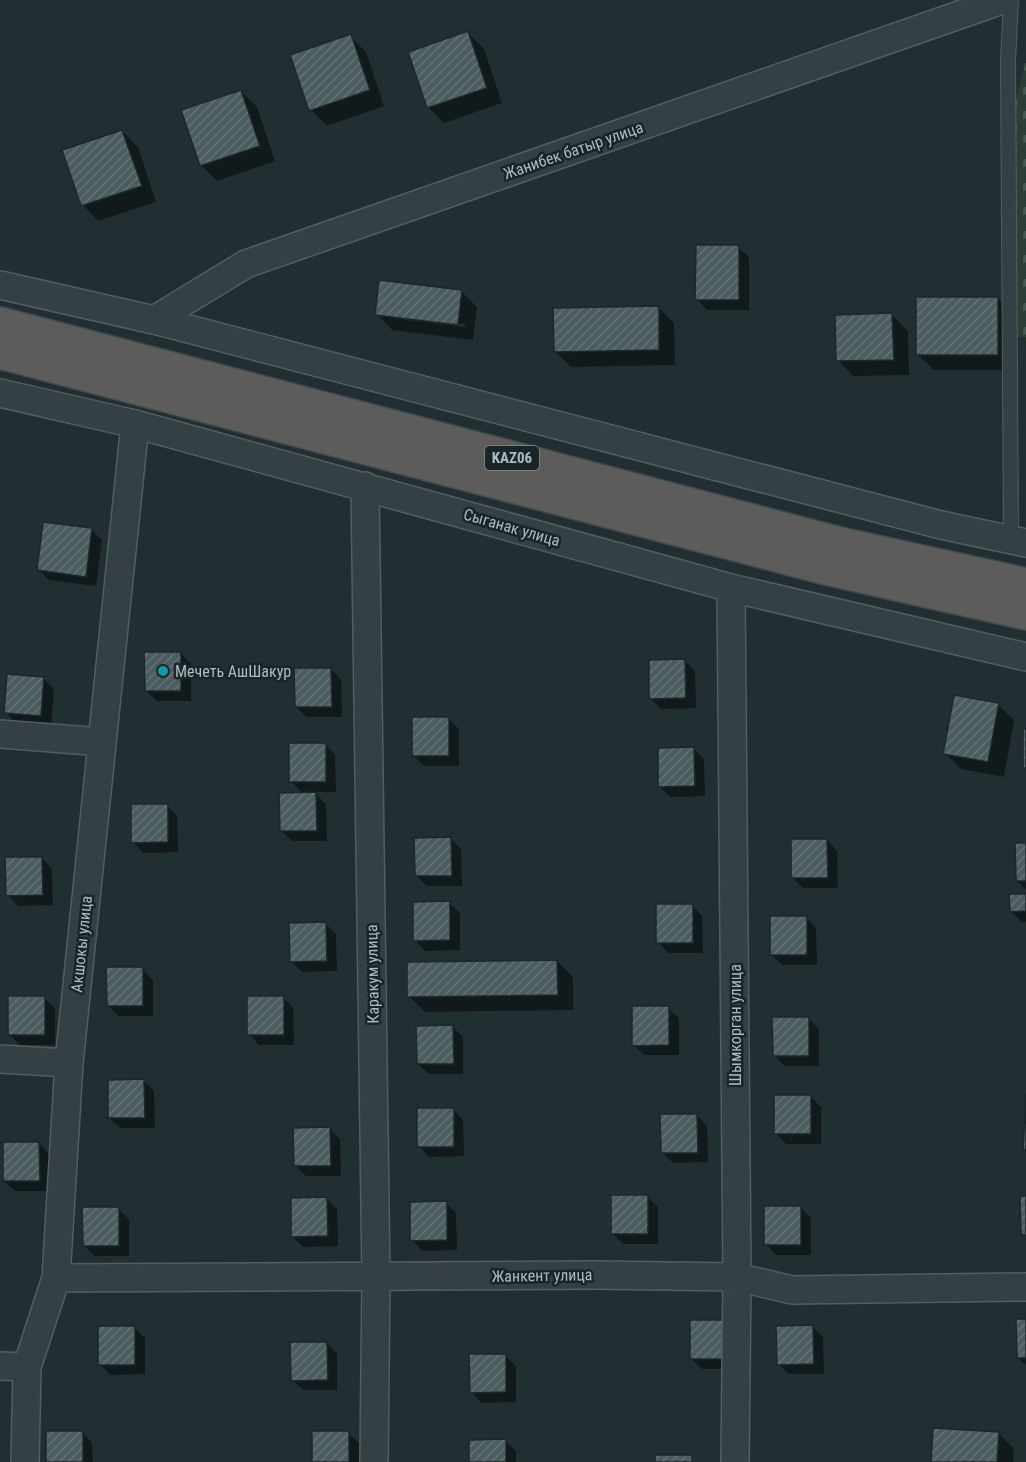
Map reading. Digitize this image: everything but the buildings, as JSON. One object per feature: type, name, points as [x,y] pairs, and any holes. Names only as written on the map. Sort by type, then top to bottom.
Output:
[{"type":"highway","name":"KАZ06","points":[[0,324],[836,543],[1026,585]]},
{"type":"highway","name":"KАZ06","points":[[0,352],[830,569],[1026,613]]},
{"type":"street","name":"Жанибек батыр улица","points":[[154,320],[246,264],[1002,0]]},
{"type":"street","points":[[0,285],[154,320],[941,525],[1018,541]]},
{"type":"street","name":"Сыганак улица","points":[[0,393],[135,424],[731,588],[1026,657]]},
{"type":"street","name":"Акшокы улица","points":[[25,1462],[27,1367],[56,1278],[69,1064],[135,424]]},
{"type":"street","name":"Каракум улица","points":[[365,486],[376,1277],[374,1462]]},
{"type":"street","name":"Шымкорган улица","points":[[731,588],[737,1277],[735,1462]]},
{"type":"street","points":[[0,734],[102,742]]},
{"type":"street","points":[[0,1059],[69,1064]]},
{"type":"street","name":"Жанкент улица","points":[[56,1278],[596,1275],[737,1277],[792,1290],[1026,1287]]},
{"type":"street","points":[[0,1366],[27,1367]]},
{"type":"lane","points":[[1011,0],[1008,61],[1018,541]]},
{"type":"green space","points":[[1026,60],[1026,337],[1009,337],[1011,121]]},
{"type":"place","name":"Мечеть АшШакур","points":[[163,671]]}]
